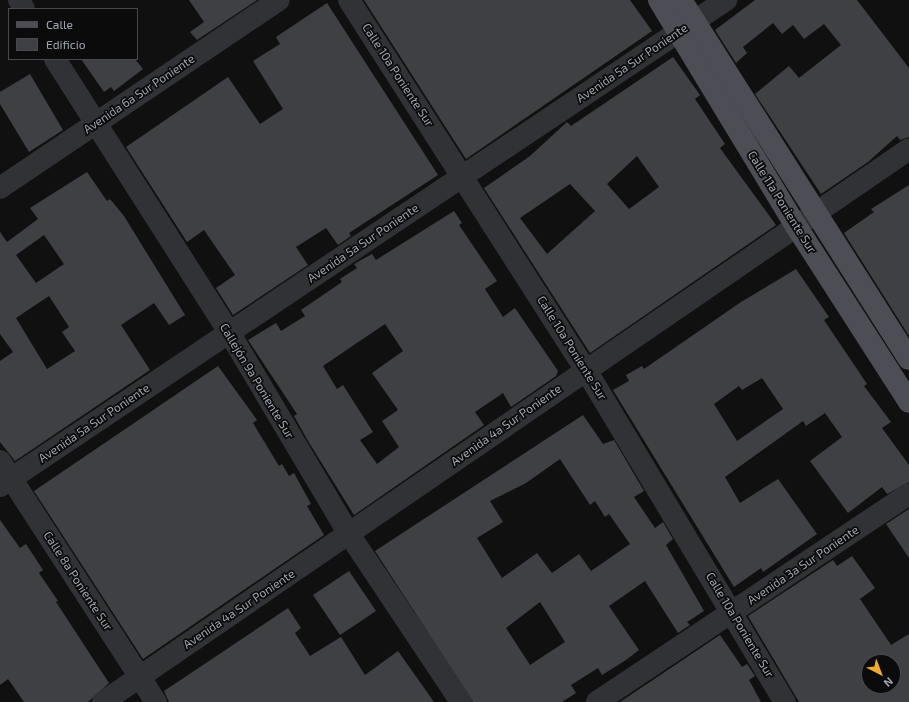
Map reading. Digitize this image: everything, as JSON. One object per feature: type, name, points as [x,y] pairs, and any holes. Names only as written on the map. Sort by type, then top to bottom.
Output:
[{"type":"main road","name":"Calle 11a Poniente Sur","points":[[659,0],[686,26],[814,214],[909,359]]},
{"type":"main road","name":"Calle 11a Poniente Sur","points":[[681,0],[686,26],[796,226],[909,402]]},
{"type":"street","name":"Avenida 6a Sur Poniente","points":[[0,188],[279,0]]},
{"type":"street","name":"Calle 10a Poniente Sur","points":[[349,0],[586,370],[785,702]]},
{"type":"street","name":"Avenida 5a Sur Poniente","points":[[4,475],[229,332],[726,0]]},
{"type":"street","name":"Callejón 9a Poniente Sur","points":[[56,60],[229,332],[348,534],[461,702]]},
{"type":"street","name":"Avenida 4a Sur Poniente","points":[[103,702],[909,149]]},
{"type":"street","name":"Calle 8a Poniente Sur","points":[[4,475],[156,702]]},
{"type":"street","name":"Avenida 3a Sur Poniente","points":[[597,702],[909,494]]},
{"type":"building","points":[[189,0],[257,0],[197,40],[190,32],[204,22]]},
{"type":"building","points":[[364,0],[630,0],[652,31],[466,159]]},
{"type":"building","points":[[755,0],[857,0],[909,68],[909,137],[900,140],[897,136],[868,162],[821,194],[755,94],[789,66],[799,78],[841,45],[824,24],[804,39],[793,25],[782,34],[773,23],[743,47],[747,53],[736,63],[715,30]]},
{"type":"building","points":[[327,3],[438,175],[349,233],[351,236],[338,245],[326,228],[296,247],[308,265],[233,315],[216,288],[235,275],[204,230],[187,242],[126,147],[228,77],[260,124],[283,109],[253,61],[280,44],[276,37]]},
{"type":"building","points":[[673,57],[700,95],[695,99],[725,144],[720,148],[776,225],[590,353],[484,188],[530,156],[567,122],[571,126]],"holes":[[[637,156],[659,187],[629,209],[607,184]],[[570,184],[595,211],[547,254],[520,218]]]},
{"type":"building","points":[[82,60],[136,60],[143,69],[114,91],[111,87],[104,92]]},
{"type":"building","points":[[30,74],[63,130],[29,152],[0,104],[0,92]]},
{"type":"building","points":[[87,172],[107,201],[110,199],[124,216],[185,315],[169,325],[154,303],[121,325],[150,370],[15,461],[0,442],[0,361],[13,352],[0,334],[0,232],[7,242],[38,219],[30,208]],"holes":[[[44,235],[64,264],[36,283],[16,255]],[[49,296],[69,327],[62,332],[75,351],[47,369],[16,318]]]},
{"type":"building","points":[[909,185],[909,336],[844,233],[874,212],[871,209]]},
{"type":"building","points":[[454,211],[462,223],[459,225],[497,281],[485,289],[503,317],[515,308],[558,371],[556,376],[511,407],[503,393],[475,412],[484,425],[354,515],[308,441],[294,416],[297,414],[248,340],[276,323],[281,331],[305,316],[301,310],[342,282],[340,279],[357,268],[354,264],[372,254],[376,260]],"holes":[[[385,324],[403,351],[372,373],[398,410],[382,421],[399,447],[377,464],[360,440],[373,432],[343,385],[337,389],[323,366]]]},
{"type":"building","points":[[796,269],[829,317],[824,320],[867,384],[864,386],[891,422],[882,428],[909,465],[909,482],[887,494],[882,487],[848,513],[810,461],[842,437],[825,413],[806,426],[803,421],[725,477],[740,503],[778,479],[817,534],[763,572],[761,568],[734,587],[613,390],[629,381],[626,375],[642,366],[644,369],[741,302]],"holes":[[[762,378],[783,409],[737,441],[714,404],[739,386],[742,390]]]},
{"type":"building","points":[[218,366],[257,420],[253,423],[279,466],[282,464],[289,476],[294,473],[311,504],[307,506],[324,535],[143,659],[34,491]]},
{"type":"building","points":[[583,415],[603,444],[614,440],[644,491],[634,497],[655,528],[663,522],[673,539],[666,545],[704,611],[687,622],[690,625],[678,633],[645,581],[609,606],[639,650],[626,660],[602,675],[598,668],[571,685],[576,693],[562,702],[473,702],[375,551]],"holes":[[[560,459],[590,505],[595,501],[605,517],[609,514],[630,544],[591,571],[579,554],[552,573],[537,553],[502,578],[477,538],[503,522],[490,501],[526,483]],[[540,602],[565,642],[530,665],[506,628]]]},
{"type":"building","points":[[909,509],[909,558],[886,524]]},
{"type":"building","points":[[0,520],[20,548],[26,544],[43,570],[39,573],[58,601],[56,602],[109,683],[88,702],[24,702],[8,679],[0,685]]},
{"type":"building","points":[[852,556],[875,588],[860,599],[891,645],[909,634],[909,702],[799,702],[748,616],[833,560],[837,566]]},
{"type":"building","points":[[349,571],[376,611],[340,635],[313,595]]},
{"type":"building","points":[[288,608],[301,628],[295,633],[310,656],[341,637],[365,675],[398,651],[434,702],[169,702],[164,691]]},
{"type":"building","points":[[720,635],[742,667],[747,664],[755,676],[749,680],[761,702],[620,702]]}]
